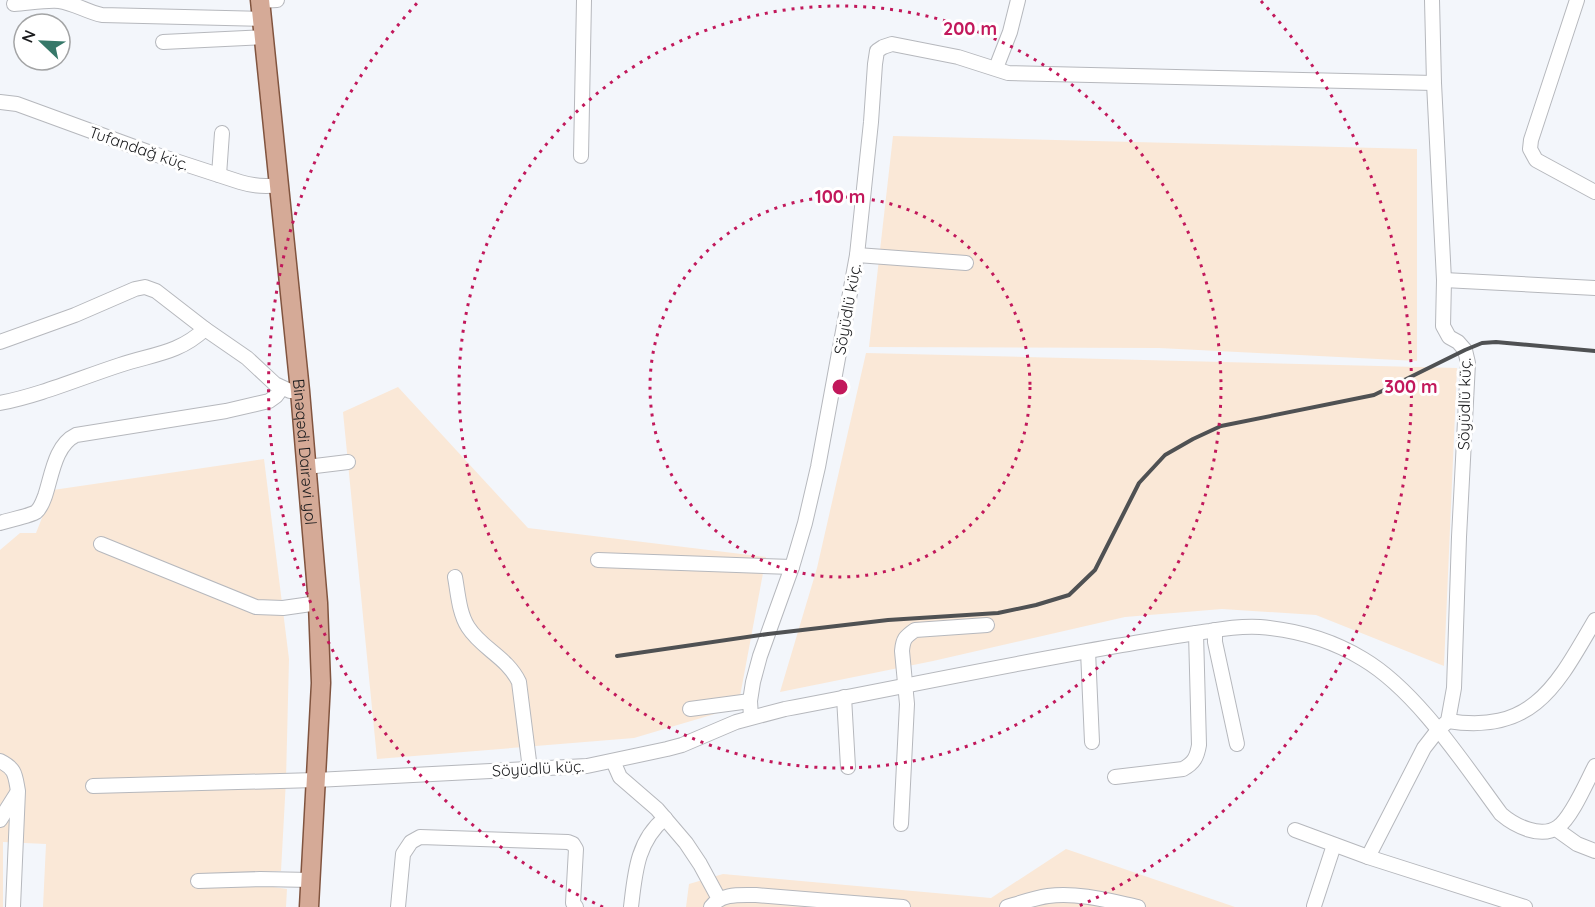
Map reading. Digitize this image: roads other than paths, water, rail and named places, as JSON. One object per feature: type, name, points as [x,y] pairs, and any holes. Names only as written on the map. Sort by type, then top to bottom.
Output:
[{"type":"main road","name":"Binəqədi Dairəvi yol","points":[[261,14],[300,391],[318,603],[321,683],[309,907]]},
{"type":"street","points":[[163,42],[261,14],[277,0]]},
{"type":"street","points":[[581,156],[584,0]]},
{"type":"street","points":[[996,68],[1010,32],[1018,0]]},
{"type":"street","name":"Söyüdlü küç.","points":[[1432,0],[1444,280],[1443,326],[1449,338],[1458,342],[1465,350],[1468,363],[1454,688],[1443,726]]},
{"type":"street","points":[[1577,0],[1534,130],[1530,149],[1536,160],[1595,192]]},
{"type":"street","points":[[14,4],[58,1],[102,15],[261,14]]},
{"type":"street","name":"Söyüdlü küç.","points":[[751,717],[750,701],[753,682],[792,567],[818,467],[857,255],[877,51],[892,44],[958,57],[1008,73],[1434,82]]},
{"type":"street","name":"Tufandağ küç.","points":[[0,102],[17,104],[219,175],[253,185],[279,185]]},
{"type":"street","points":[[219,175],[222,133]]},
{"type":"street","points":[[857,255],[966,262]]},
{"type":"street","points":[[1444,280],[1595,288]]},
{"type":"street","points":[[0,342],[145,287],[156,291],[247,358],[282,388],[300,391]]},
{"type":"street","points":[[0,403],[28,398],[122,364],[171,351],[185,345],[205,329]]},
{"type":"street","points":[[0,523],[36,512],[42,504],[62,447],[76,435],[226,411],[268,401],[282,388]]},
{"type":"street","points":[[307,467],[348,462]]},
{"type":"street","points":[[101,544],[256,607],[283,608],[318,603]]},
{"type":"street","points":[[598,560],[792,567]]},
{"type":"street","points":[[455,577],[461,612],[468,627],[514,671],[519,682],[530,769]]},
{"type":"street","points":[[1368,857],[1424,748],[1443,726],[1503,720],[1517,715],[1541,700],[1562,676],[1595,620]]},
{"type":"street","points":[[901,824],[907,704],[902,651],[906,636],[915,630],[987,625]]},
{"type":"street","name":"Söyüdlü küç.","points":[[93,786],[316,780],[587,766],[682,745],[751,717],[1088,651],[1232,627],[1258,627],[1318,638],[1361,658],[1388,677],[1443,726],[1501,814],[1510,822],[1533,831],[1556,829]]},
{"type":"street","points":[[1215,630],[1215,642],[1237,744]]},
{"type":"street","points":[[1115,777],[1183,769],[1197,757],[1199,745],[1196,633]]},
{"type":"street","points":[[1088,651],[1092,742]]},
{"type":"street","points":[[844,698],[848,768]]},
{"type":"street","points":[[690,709],[750,701]]},
{"type":"street","points":[[0,761],[11,767],[18,791],[14,907]]},
{"type":"street","points":[[613,761],[620,777],[657,809],[686,843],[700,864],[715,903],[734,896],[756,895],[903,907]]},
{"type":"street","points":[[1595,766],[1570,812],[1556,829],[1577,844],[1595,851]]},
{"type":"street","points":[[0,820],[18,791]]},
{"type":"street","points":[[631,907],[634,878],[644,842],[654,827],[665,818]]},
{"type":"street","points":[[1294,830],[1368,857],[1525,907]]},
{"type":"street","points":[[398,907],[403,854],[411,842],[420,837],[573,844],[576,849],[573,903],[576,907]]},
{"type":"street","points":[[1314,906],[1334,845]]},
{"type":"street","points":[[198,881],[311,880]]},
{"type":"street","points":[[1007,907],[1046,896],[1062,895],[1106,900],[1138,907]]},
{"type":"railway","points":[[617,656],[768,634],[888,620],[998,613],[1069,595],[1095,570],[1139,483],[1165,455],[1221,426],[1374,395],[1482,343],[1496,342],[1595,351]]}]
